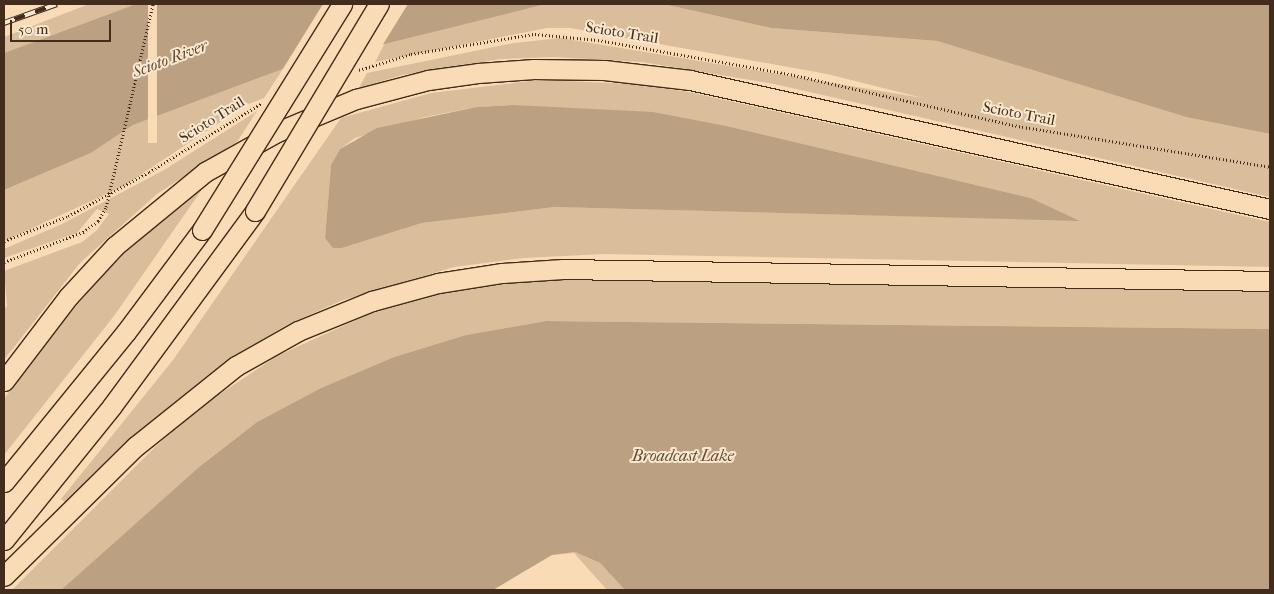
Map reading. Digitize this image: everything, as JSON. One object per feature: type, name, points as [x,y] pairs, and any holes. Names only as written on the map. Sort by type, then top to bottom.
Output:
[{"type":"highway","points":[[4,482],[126,332],[202,230],[342,4]]},
{"type":"highway","points":[[4,540],[112,406],[255,212],[379,4]]},
{"type":"highway","points":[[4,381],[68,297],[115,246],[205,172],[277,132],[356,99],[428,80],[478,73],[534,69],[604,70],[690,80],[1270,209]]},
{"type":"highway","points":[[4,576],[136,446],[236,366],[308,327],[372,301],[438,283],[502,273],[563,269],[1270,280]]},
{"type":"path","points":[[4,262],[83,232],[98,221],[106,207],[153,4]]},
{"type":"path","name":"Scioto Trail","points":[[354,71],[411,54],[535,34],[598,40],[794,75],[1012,125],[1270,167]]},
{"type":"path","name":"Scioto Trail","points":[[4,242],[68,216],[125,185],[270,100]]},
{"type":"shaded area","points":[[89,4],[136,4],[4,53],[4,37]]},
{"type":"shaded area","points":[[546,4],[663,4],[771,28],[937,41],[1186,117],[1270,134],[1270,197],[774,84],[642,62],[553,57],[501,59],[402,75],[359,88],[367,73],[514,43],[561,38],[923,98],[827,74],[570,28],[547,28],[375,62],[385,43]]},
{"type":"shaded area","points":[[283,69],[264,98],[246,105],[122,187],[4,241],[4,190],[91,153],[133,125]]},
{"type":"shaded area","points":[[538,80],[636,84],[689,92],[1270,222],[1270,267],[604,254],[524,258],[454,267],[343,300],[287,325],[237,354],[131,438],[65,502],[61,499],[173,360],[341,118],[431,93]],"holes":[[[513,105],[731,127],[1031,198],[1078,220],[555,207],[422,223],[342,248],[325,238],[331,165],[340,149],[355,138],[425,117],[477,107]]]},
{"type":"shaded area","points":[[257,111],[237,142],[157,194],[80,263],[4,360],[4,310],[7,306],[4,271],[82,242],[96,231],[109,214],[97,209],[77,233],[4,258],[4,249],[62,224],[164,170]]},
{"type":"shaded area","points":[[203,188],[114,316],[4,455],[4,399],[39,349],[117,259],[149,229]]},
{"type":"shaded area","points":[[584,277],[1270,290],[1270,329],[546,321],[466,335],[394,357],[321,388],[257,422],[199,467],[61,590],[12,590],[156,446],[200,407],[277,356],[367,315],[417,298],[506,283]]},
{"type":"shaded area","points":[[575,552],[600,563],[625,590],[607,590],[574,553],[552,555]]},
{"type":"water","name":"Scioto River","points":[[136,4],[546,4],[283,69],[133,125],[91,153],[4,190],[4,53]]},
{"type":"water","points":[[663,4],[1270,4],[1270,134],[1186,117],[937,41],[771,28]]},
{"type":"water","points":[[513,105],[653,112],[731,127],[1031,198],[1080,221],[555,207],[422,223],[342,248],[333,248],[325,238],[331,165],[340,149],[377,128],[477,107]]},
{"type":"water","name":"Broadcast Lake","points":[[546,321],[1270,329],[1270,590],[625,590],[600,563],[575,552],[552,555],[493,590],[61,590],[199,467],[257,422],[321,388],[394,357],[466,335]]},
{"type":"pier","points":[[148,4],[157,4],[157,143],[148,143]]},
{"type":"pier","points":[[323,4],[408,4],[382,46],[281,72]]},
{"type":"railway","points":[[4,23],[57,4]]}]
